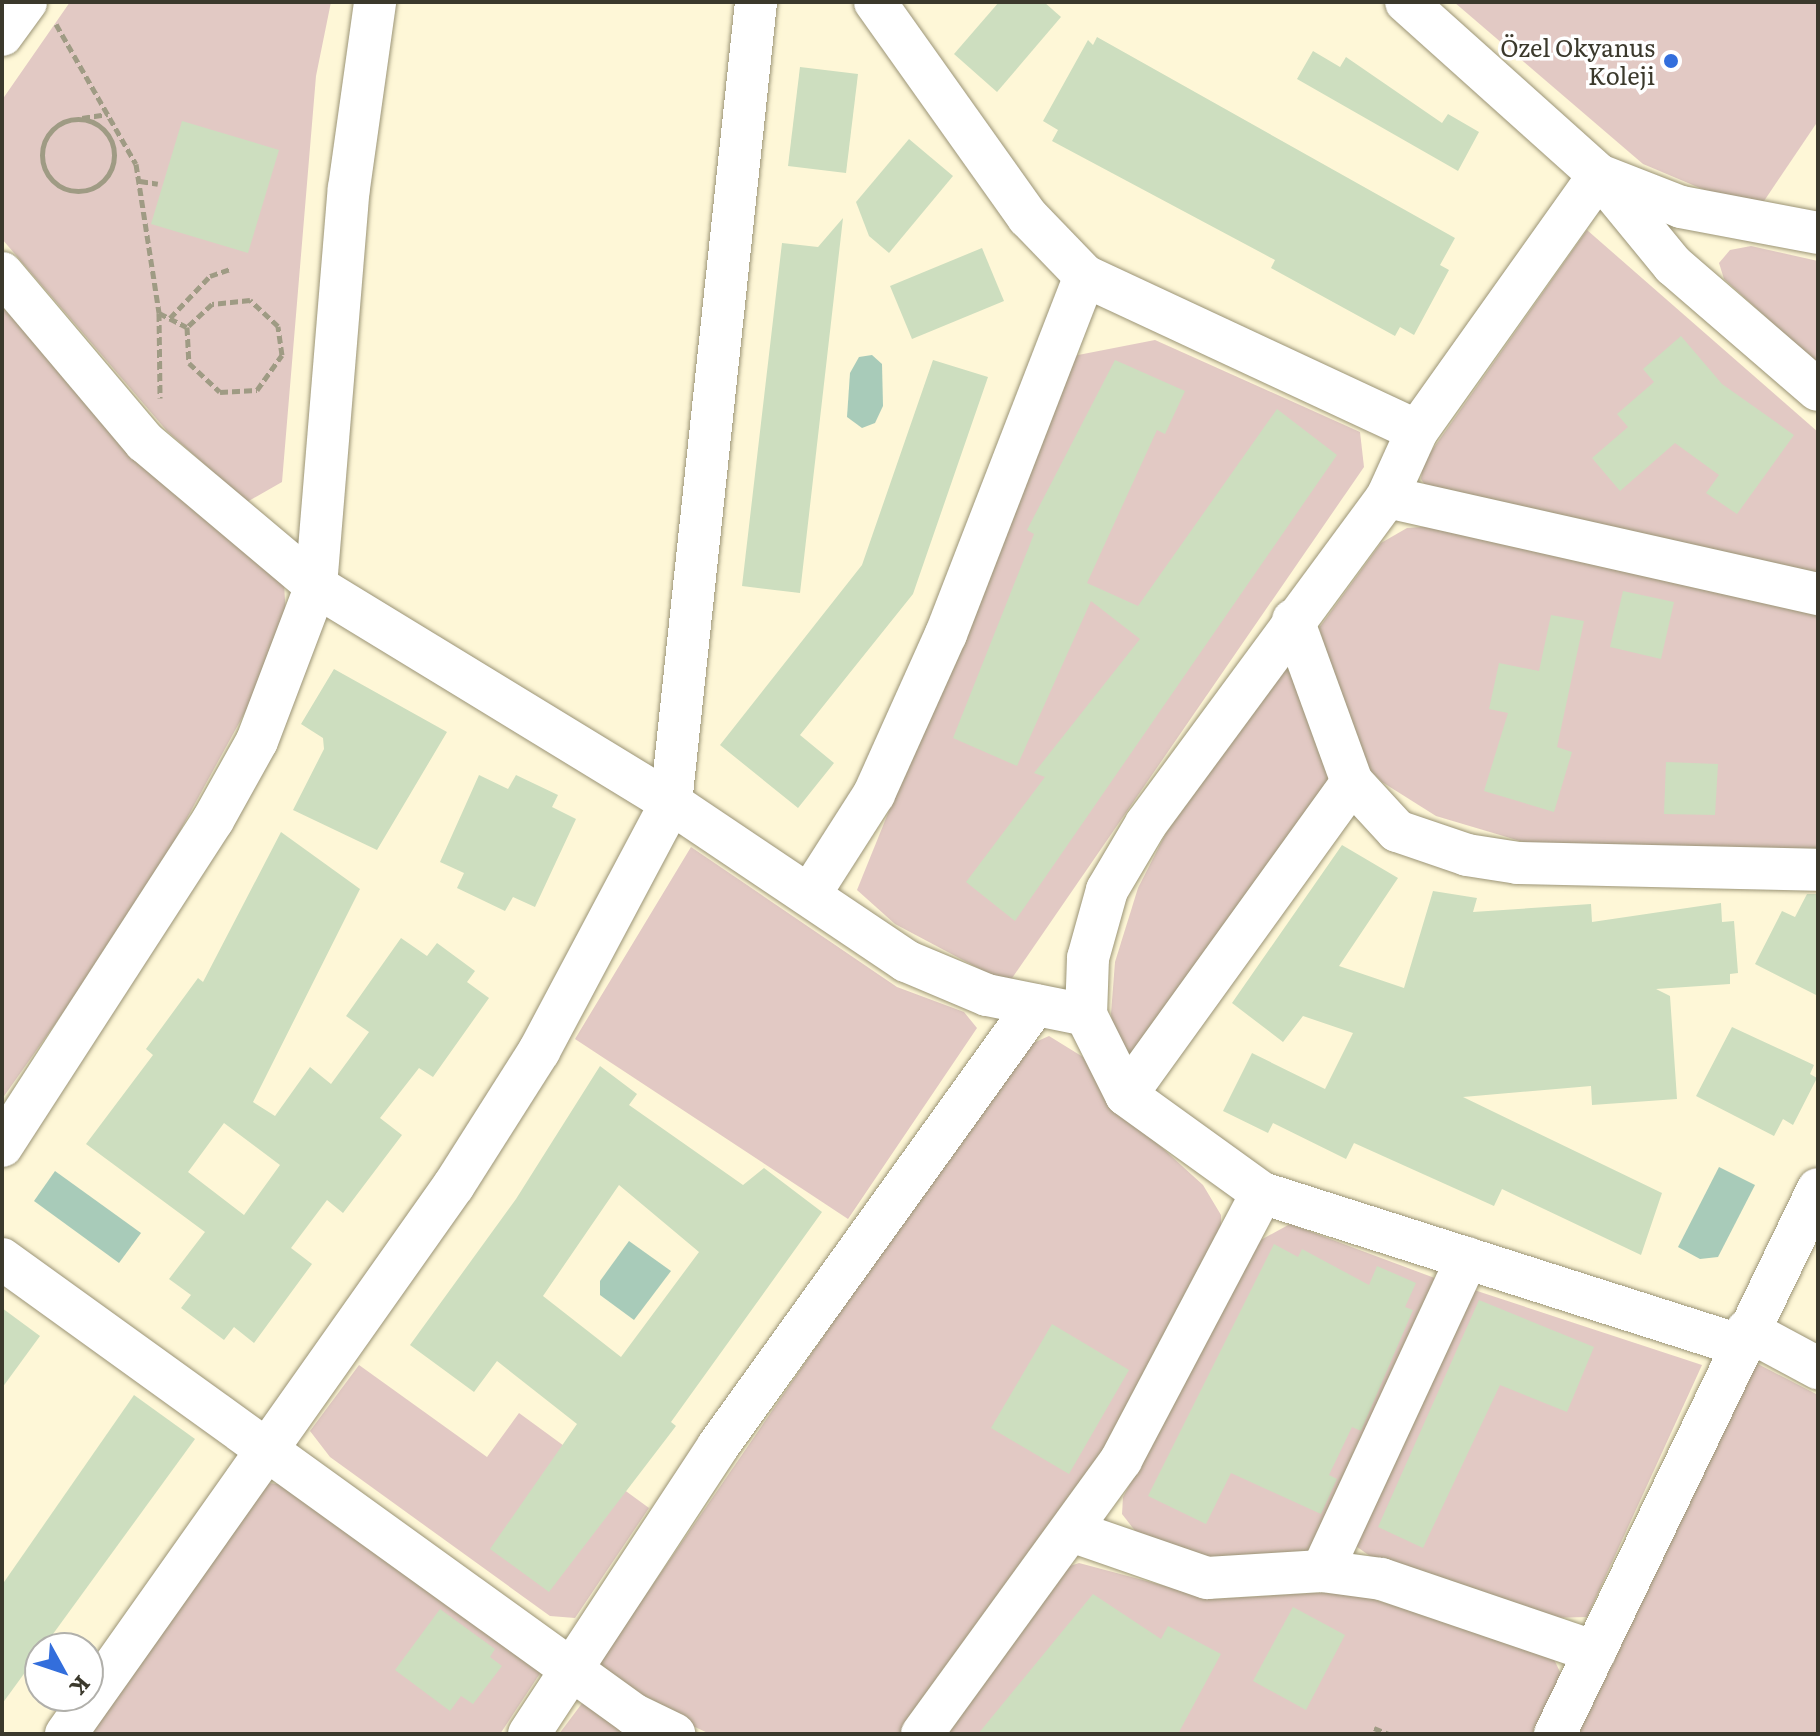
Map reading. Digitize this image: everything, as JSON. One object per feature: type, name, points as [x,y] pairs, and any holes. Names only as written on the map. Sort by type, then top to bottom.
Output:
[{"type":"street","points":[[2,1146],[220,806],[290,663],[316,586],[349,188],[375,2]]},
{"type":"street","points":[[66,1734],[267,1444],[454,1185],[530,1064],[671,803],[756,2]]},
{"type":"street","points":[[875,2],[1028,217],[1085,276],[1417,431]]},
{"type":"street","points":[[1406,2],[1599,175],[1673,265],[1818,390]]},
{"type":"street","points":[[2,35],[39,10]]},
{"type":"street","points":[[1599,175],[1681,207],[1818,233]]},
{"type":"street","points":[[1599,175],[1417,431],[1387,497],[1293,620],[1107,890],[1088,958],[1086,1015],[1126,1095],[1262,1193],[1467,1258],[1743,1338],[1818,1368]]},
{"type":"street","points":[[2,273],[160,455],[316,586],[671,803],[906,961],[987,995],[1086,1015]]},
{"type":"street","points":[[810,894],[874,794],[939,648],[1085,276]]},
{"type":"street","points":[[1387,497],[1818,594]]},
{"type":"street","points":[[1293,620],[1352,782],[1397,831],[1467,855],[1518,863],[1818,870]]},
{"type":"street","points":[[1126,1095],[1352,782]]},
{"type":"street","points":[[529,1734],[735,1420],[1035,1005]]},
{"type":"street","points":[[1555,1734],[1743,1338],[1818,1189]]},
{"type":"street","points":[[922,1734],[1074,1532],[1150,1408],[1262,1193]]},
{"type":"street","points":[[1322,1571],[1467,1258]]},
{"type":"street","points":[[2,1259],[267,1444],[573,1665],[633,1714],[674,1734]]},
{"type":"street","points":[[1074,1532],[1190,1576],[1322,1571],[1381,1579],[1595,1652]]},
{"type":"path","points":[[39,10],[108,114],[140,181],[159,313],[160,455]]},
{"type":"path","points":[[78,119],[101,127],[113,158],[104,180],[73,191],[51,181],[42,147],[55,126],[78,119],[108,114]]},
{"type":"path","points":[[140,181],[158,184]]},
{"type":"path","points":[[170,318],[210,276],[230,269]]},
{"type":"path","points":[[250,300],[278,326],[282,355],[257,390],[220,392],[189,363],[187,327],[212,304],[250,300]]},
{"type":"path","points":[[159,313],[187,327]]},
{"type":"path","points":[[1374,1728],[1389,1734]]},
{"type":"shaded area","points":[[70,2],[331,2],[316,76],[282,482],[247,502],[167,431],[2,239],[2,100]]},
{"type":"shaded area","name":"Özel Okyanus Koleji","points":[[1454,2],[1818,2],[1818,121],[1760,207],[1707,191],[1643,164]]},
{"type":"shaded area","points":[[1587,230],[1818,432],[1818,573],[1430,492],[1421,479],[1423,463]]},
{"type":"shaded area","points":[[1751,246],[1818,261],[1818,364],[1724,279],[1719,263],[1730,250]]},
{"type":"shaded area","points":[[2,307],[284,583],[286,617],[249,705],[140,904],[2,1099]]},
{"type":"shaded area","points":[[1155,340],[1360,432],[1364,467],[1008,984],[895,924],[857,890],[1073,356]]},
{"type":"shaded area","points":[[872,355],[882,364],[883,406],[875,423],[862,428],[847,417],[850,373],[859,357]]},
{"type":"shaded area","points":[[1436,526],[1818,612],[1818,850],[1530,844],[1436,816],[1382,782],[1362,762],[1319,628],[1381,543],[1407,528]]},
{"type":"shaded area","points":[[1286,666],[1316,711],[1330,786],[1130,1057],[1114,1037],[1111,1014],[1115,962],[1138,888],[1166,833]]},
{"type":"shaded area","points":[[691,847],[897,987],[964,1012],[977,1028],[848,1219],[575,1039]]},
{"type":"shaded area","points":[[1049,1036],[1083,1057],[1115,1105],[1203,1185],[1221,1215],[1221,1237],[1049,1551],[903,1734],[710,1734],[641,1702],[599,1663],[923,1191],[1031,1044]]},
{"type":"shaded area","points":[[1719,1167],[1755,1185],[1718,1257],[1700,1259],[1678,1247]]},
{"type":"shaded area","points":[[55,1171],[141,1233],[119,1263],[34,1201]]},
{"type":"shaded area","points":[[1290,1224],[1440,1280],[1317,1555],[1218,1561],[1136,1532],[1122,1514],[1123,1497],[1259,1241]]},
{"type":"shaded area","points":[[629,1241],[671,1271],[634,1320],[600,1295],[600,1281]]},
{"type":"shaded area","points":[[1471,1289],[1702,1365],[1587,1617],[1548,1618],[1391,1571],[1353,1544]]},
{"type":"shaded area","points":[[1756,1363],[1818,1395],[1818,1734],[1578,1734]]},
{"type":"shaded area","points":[[359,1365],[487,1457],[519,1413],[649,1508],[575,1618],[550,1616],[330,1457],[310,1431]]},
{"type":"shaded area","points":[[268,1483],[287,1485],[541,1672],[500,1734],[92,1734],[252,1496]]},
{"type":"shaded area","points":[[1079,1563],[1214,1599],[1346,1591],[1551,1653],[1561,1674],[1532,1734],[940,1734],[1064,1568]]},
{"type":"shaded area","points":[[583,1702],[638,1734],[559,1734]]},
{"type":"building","points":[[999,2],[1044,2],[1061,17],[997,92],[954,54]]},
{"type":"building","points":[[1097,37],[1455,238],[1440,265],[1449,270],[1414,335],[1400,327],[1395,336],[1271,268],[1275,260],[1052,141],[1058,130],[1043,121],[1088,40],[1093,45]]},
{"type":"building","points":[[1313,51],[1340,67],[1346,57],[1442,123],[1448,114],[1479,132],[1458,171],[1297,79]]},
{"type":"building","points":[[800,67],[858,74],[846,173],[788,166]]},
{"type":"building","points":[[182,121],[279,150],[248,253],[151,224]]},
{"type":"building","points":[[909,139],[953,176],[889,253],[869,236],[856,202]]},
{"type":"building","points":[[843,218],[800,593],[742,586],[782,243],[818,247]]},
{"type":"building","points":[[982,248],[1004,301],[912,339],[890,286]]},
{"type":"building","points":[[1681,336],[1722,384],[1794,435],[1737,514],[1706,493],[1719,475],[1675,443],[1620,491],[1592,458],[1628,427],[1617,414],[1654,382],[1643,369]]},
{"type":"building","points":[[933,360],[988,377],[913,594],[800,735],[834,763],[798,808],[720,745],[862,565]]},
{"type":"building","points":[[1115,360],[1185,391],[1165,434],[1157,430],[1087,583],[1138,606],[1277,409],[1337,455],[1015,921],[966,882],[1045,777],[1034,773],[1140,639],[1091,601],[1017,766],[953,738],[1034,534],[1027,530]]},
{"type":"building","points":[[1623,591],[1674,602],[1661,659],[1610,647]]},
{"type":"building","points":[[1551,615],[1584,621],[1557,747],[1572,752],[1554,812],[1484,791],[1508,713],[1489,709],[1499,663],[1539,671]]},
{"type":"building","points":[[334,669],[447,732],[377,850],[293,810],[324,749],[323,738],[301,724]]},
{"type":"building","points":[[1666,762],[1718,764],[1715,815],[1664,814]]},
{"type":"building","points":[[479,775],[508,789],[516,775],[558,795],[552,807],[576,819],[535,907],[513,897],[505,911],[457,888],[464,873],[440,862]]},
{"type":"building","points":[[281,832],[360,889],[253,1102],[275,1116],[310,1067],[331,1084],[369,1032],[346,1016],[401,938],[427,956],[437,943],[475,971],[467,982],[489,998],[433,1077],[419,1068],[380,1118],[402,1135],[343,1213],[327,1200],[291,1248],[312,1264],[254,1343],[234,1327],[224,1340],[181,1308],[191,1295],[169,1279],[205,1232],[86,1144],[153,1055],[146,1049],[198,978],[203,982]],"holes":[[[224,1123],[280,1165],[244,1215],[188,1172]]]},
{"type":"building","points":[[1342,845],[1398,878],[1339,966],[1404,988],[1433,891],[1477,898],[1473,912],[1591,904],[1592,922],[1721,903],[1722,922],[1734,921],[1738,973],[1730,974],[1730,984],[1656,989],[1670,996],[1677,1099],[1592,1105],[1591,1086],[1463,1097],[1662,1193],[1641,1255],[1502,1189],[1494,1206],[1354,1143],[1346,1159],[1273,1123],[1268,1133],[1223,1111],[1252,1053],[1325,1089],[1353,1033],[1303,1016],[1283,1042],[1232,1003]]},
{"type":"building","points":[[1807,894],[1818,894],[1818,996],[1755,964],[1782,911],[1795,917]]},
{"type":"building","points":[[1732,1027],[1814,1065],[1810,1074],[1817,1078],[1793,1125],[1783,1119],[1774,1136],[1696,1096]]},
{"type":"building","points":[[600,1066],[637,1094],[629,1105],[743,1185],[764,1168],[822,1212],[671,1422],[676,1426],[549,1592],[490,1549],[577,1424],[497,1361],[474,1392],[410,1345],[516,1199]],"holes":[[[619,1185],[699,1252],[621,1357],[543,1296]]]},
{"type":"building","points":[[1274,1244],[1298,1257],[1302,1249],[1369,1285],[1377,1266],[1416,1283],[1405,1307],[1413,1310],[1361,1431],[1352,1427],[1329,1475],[1337,1479],[1321,1514],[1231,1473],[1206,1524],[1148,1496]]},
{"type":"building","points":[[1479,1300],[1594,1347],[1567,1412],[1500,1385],[1423,1548],[1378,1527]]},
{"type":"building","points":[[2,1308],[40,1336],[2,1388]]},
{"type":"building","points":[[1052,1324],[1129,1370],[1069,1474],[991,1428]]},
{"type":"building","points":[[134,1395],[195,1439],[54,1632],[24,1632],[24,1674],[2,1704],[2,1585]]},
{"type":"building","points":[[1093,1594],[1161,1639],[1168,1626],[1221,1654],[1178,1734],[978,1734]]},
{"type":"building","points":[[1293,1607],[1345,1635],[1306,1710],[1253,1681]]},
{"type":"building","points":[[440,1609],[495,1649],[490,1657],[502,1666],[473,1704],[461,1696],[450,1711],[395,1670]]},
{"type":"place","name":"Özel Okyanus Koleji","points":[[1671,61]]}]
